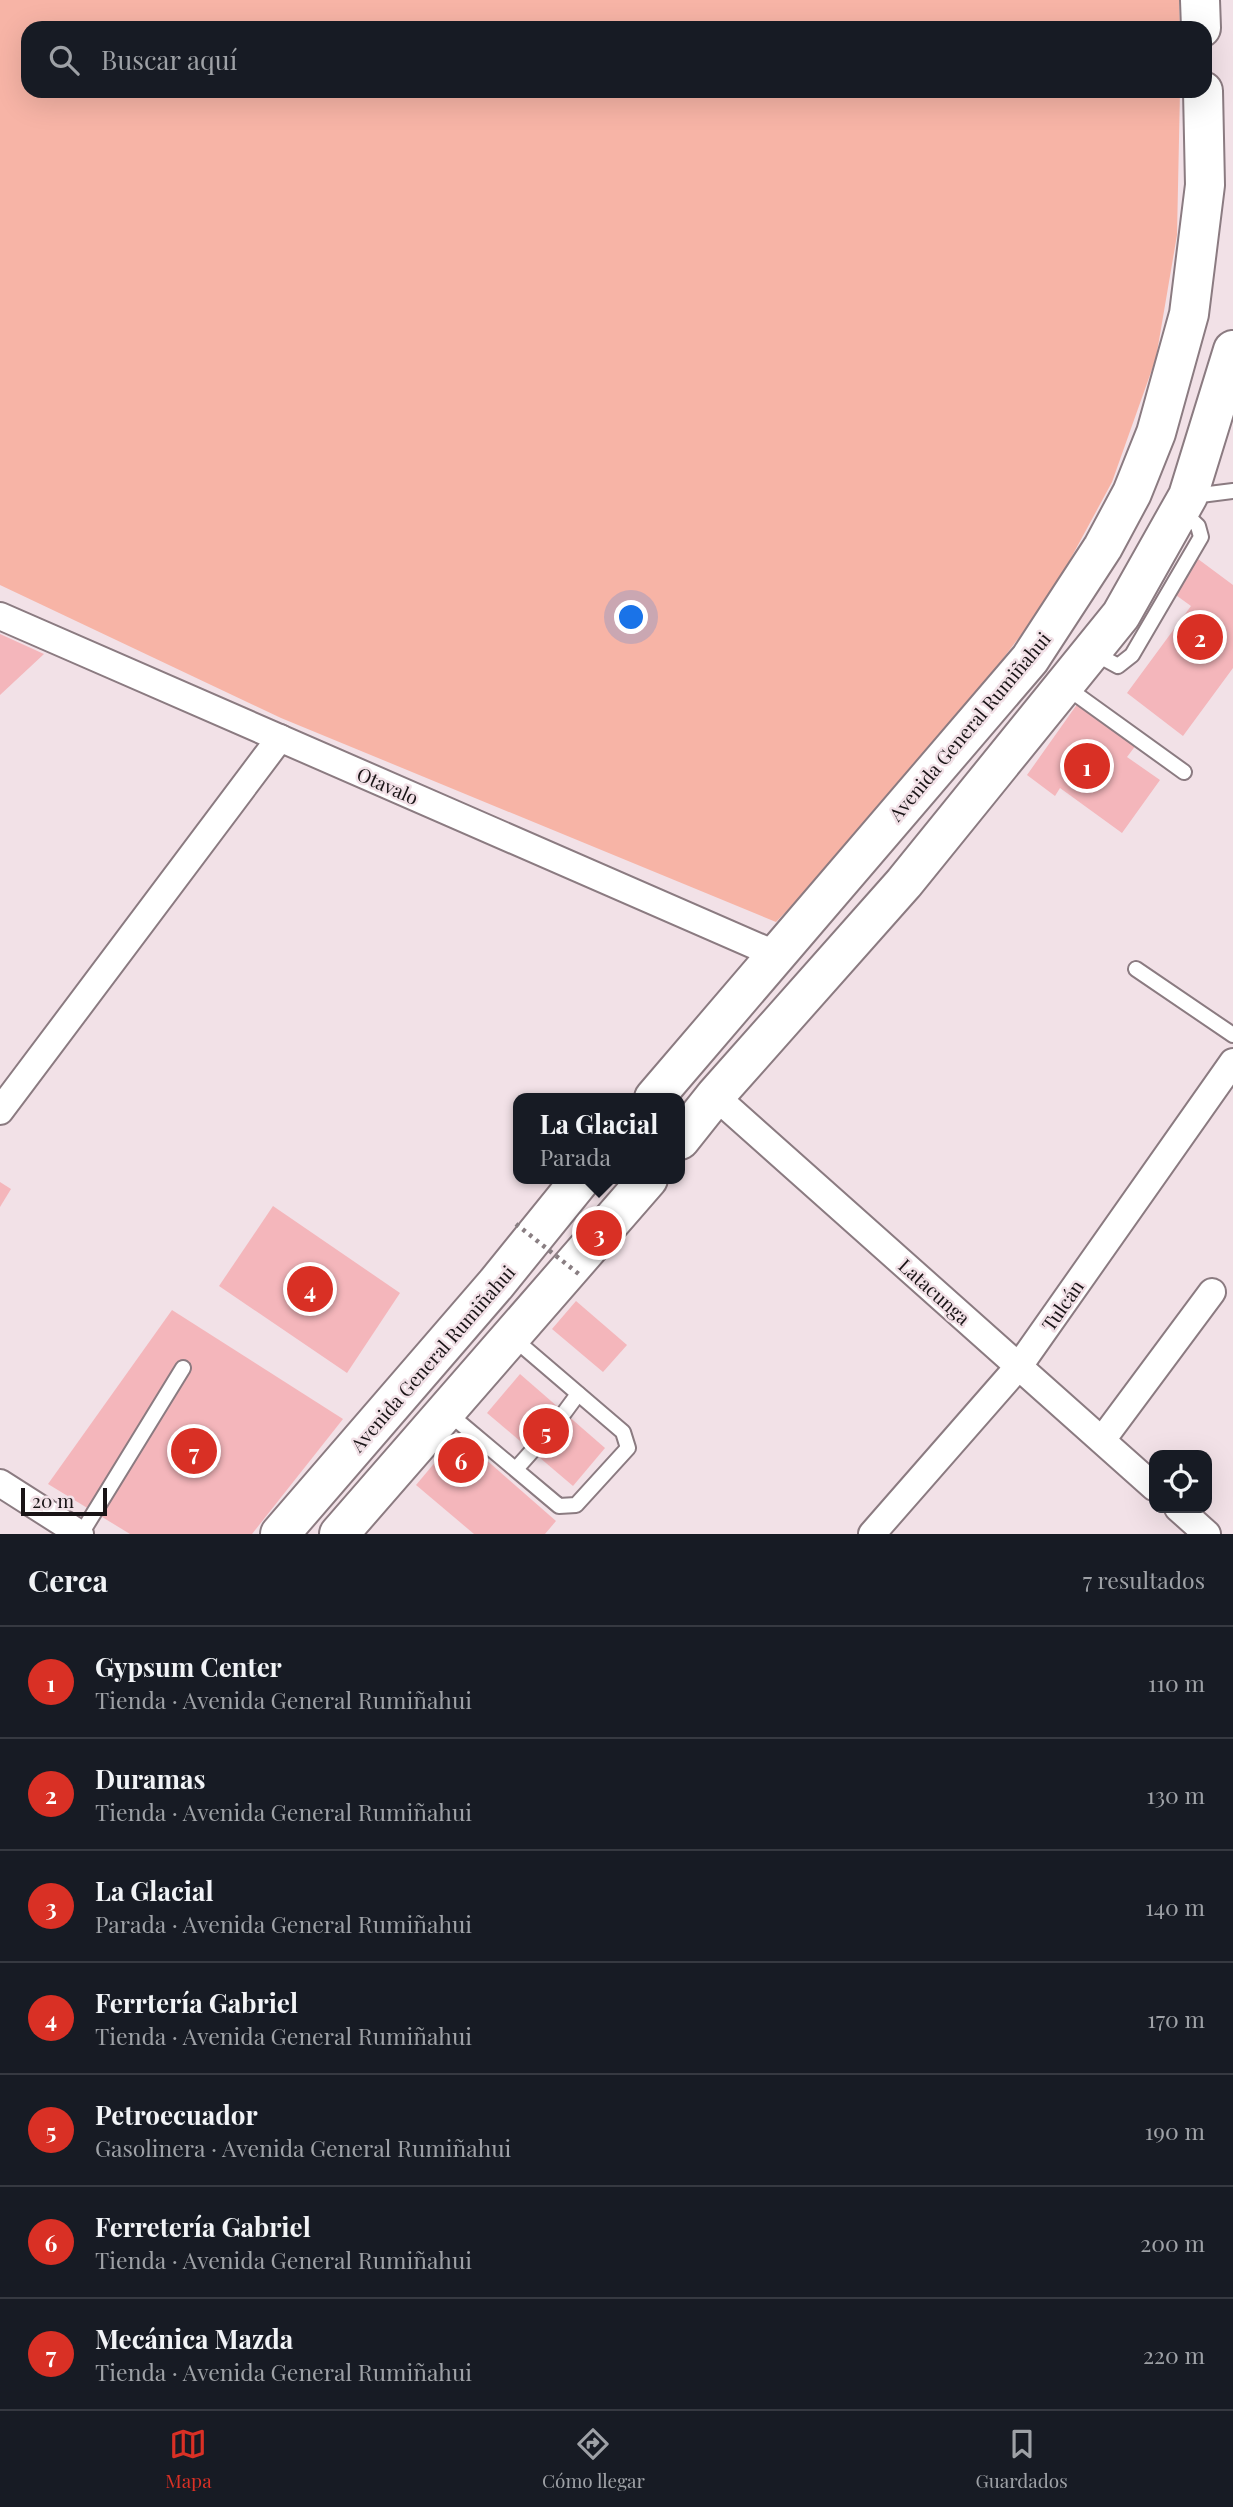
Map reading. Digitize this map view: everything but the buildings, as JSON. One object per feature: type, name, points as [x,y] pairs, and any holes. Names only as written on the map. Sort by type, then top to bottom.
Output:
[{"type":"highway","points":[[1200,0],[1201,21]]},
{"type":"highway","name":"Avenida General Rumiñahui","points":[[658,1093],[1030,659],[1079,588],[1132,493],[1156,433],[1189,314],[1205,185],[1202,98]]},
{"type":"highway","points":[[685,1134],[715,1096],[904,883],[1121,615],[1184,503],[1233,350]]},
{"type":"highway","name":"Avenida General Rumiñahui","points":[[280,1534],[496,1284],[577,1184]]},
{"type":"highway","points":[[338,1534],[644,1184]]},
{"type":"street","name":"Otavalo","points":[[0,616],[777,955]]},
{"type":"street","points":[[0,1111],[280,738]]},
{"type":"street","name":"Tulcán","points":[[872,1534],[1019,1366],[1233,1062]]},
{"type":"street","name":"Latacunga","points":[[715,1096],[1149,1482]]},
{"type":"street","points":[[1102,1440],[1212,1292]]},
{"type":"street","points":[[0,1483],[80,1534]]},
{"type":"street","points":[[1184,1513],[1207,1534]]},
{"type":"lane","points":[[1184,503],[1233,491]]},
{"type":"lane","points":[[1065,687],[1184,772]]},
{"type":"lane","points":[[1136,969],[1233,1035]]},
{"type":"lane","points":[[446,1411],[559,1506],[576,1504],[628,1448],[623,1432],[511,1336]]},
{"type":"lane","points":[[80,1534],[183,1368]]},
{"type":"lane","points":[[564,1413],[579,1394]]},
{"type":"lane","points":[[516,1469],[533,1451]]},
{"type":"path","points":[[516,1224],[580,1275]]},
{"type":"shaded area","points":[[0,0],[1179,0],[1180,21],[21,21],[21,98],[1180,98],[1177,235],[1156,358],[1112,482],[1051,595],[968,705],[838,858],[776,922],[281,718],[0,585]]},
{"type":"place","name":"Duramas","points":[[1200,637]]},
{"type":"place","name":"Gypsum Center","points":[[1087,766]]},
{"type":"place","name":"La Glacial","points":[[599,1233]]},
{"type":"place","name":"Ferrtería Gabriel","points":[[310,1289]]},
{"type":"place","name":"Petroecuador","points":[[546,1431]]},
{"type":"place","name":"Mecánica Mazda","points":[[194,1451]]},
{"type":"place","name":"Ferretería Gabriel","points":[[461,1460]]}]
